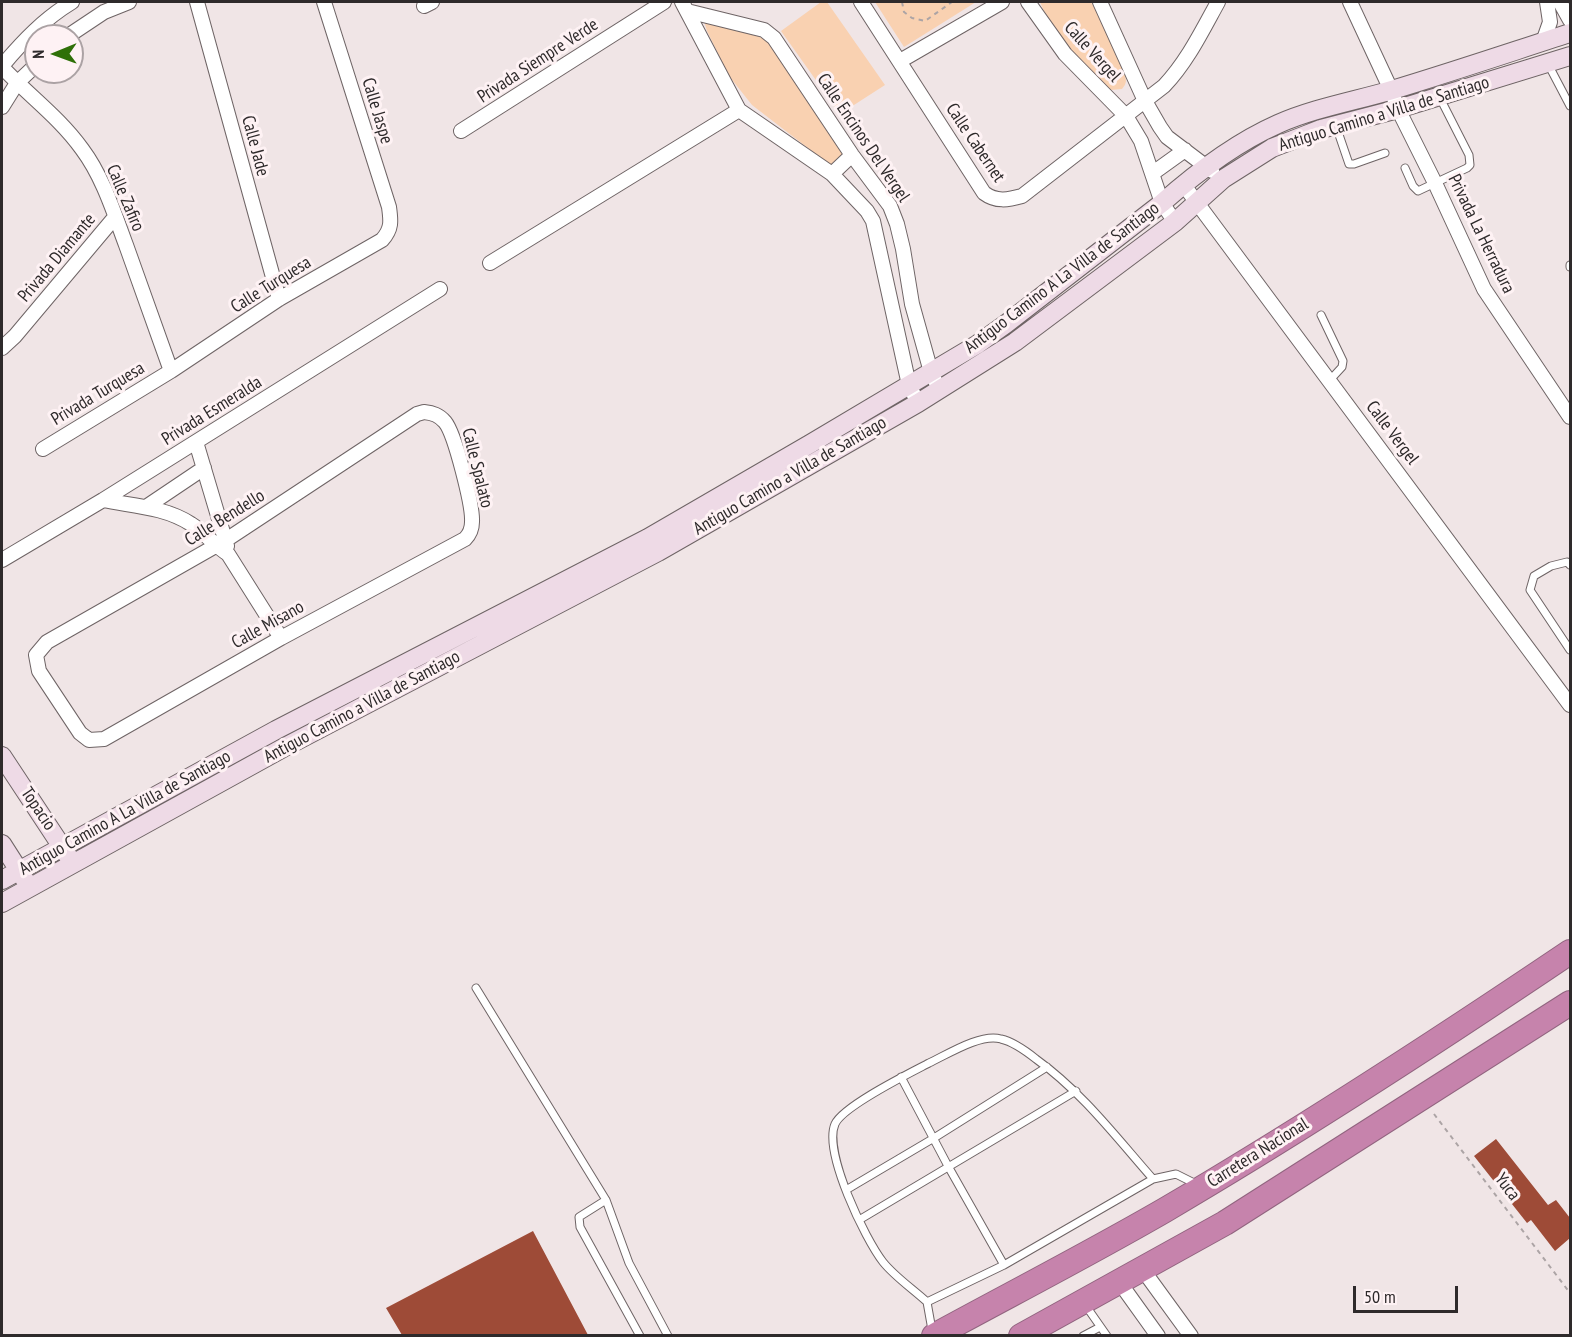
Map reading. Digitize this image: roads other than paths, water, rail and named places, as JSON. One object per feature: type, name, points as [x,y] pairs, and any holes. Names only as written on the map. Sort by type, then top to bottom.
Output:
[{"type":"highway","name":"Carretera Nacional","points":[[933,1335],[1099,1247],[1203,1187],[1341,1102],[1570,952]]},
{"type":"highway","points":[[1022,1335],[1225,1223],[1570,1003]]},
{"type":"street","points":[[2,66],[24,40],[52,14],[72,2]]},
{"type":"street","points":[[84,25],[104,12],[129,2]]},
{"type":"street","name":"Calle Jade","points":[[197,2],[279,299]]},
{"type":"street","name":"Calle Jaspe","points":[[324,2],[389,207],[391,221],[389,232]]},
{"type":"street","name":"Privada Siempre Verde","points":[[461,130],[663,2]]},
{"type":"street","name":"Calle Cabernet","points":[[861,2],[984,193],[990,198],[1008,200],[1022,196],[1126,116]]},
{"type":"street","points":[[900,61],[1002,2]]},
{"type":"street","name":"Calle Vergel","points":[[1028,2],[1065,54],[1126,116],[1145,153],[1162,203],[1175,222]]},
{"type":"street","name":"Calle Vergel","points":[[1100,2],[1145,101],[1167,137],[1223,179]]},
{"type":"street","points":[[1126,116],[1176,73],[1218,2]]},
{"type":"street","name":"Privada La Herradura","points":[[1350,2],[1484,289],[1570,417]]},
{"type":"street","points":[[1543,42],[1550,22],[1547,2]]},
{"type":"street","points":[[1560,2],[1570,20]]},
{"type":"street","name":"Calle Encinos Del Vergel","points":[[684,6],[739,110],[832,174],[867,211],[873,221],[909,385],[918,402]]},
{"type":"street","name":"Calle Encinos Del Vergel","points":[[684,6],[764,30],[774,38],[852,155],[890,206],[897,224],[912,304],[930,372],[939,389]]},
{"type":"street","name":"Antiguo Camino A La Villa de Santiago","points":[[2,880],[276,730],[648,538],[909,385],[978,344],[1206,167],[1278,123],[1570,33]]},
{"type":"street","name":"Antiguo Camino a Villa de Santiago","points":[[2,903],[283,748],[658,552],[918,402],[1015,342],[1175,222],[1223,179],[1272,148],[1302,135],[1398,109],[1570,57]]},
{"type":"street","name":"Calle Zafiro","points":[[2,66],[17,83],[54,115],[82,149],[95,170],[115,217],[171,371]]},
{"type":"street","points":[[2,107],[17,83],[24,76]]},
{"type":"street","points":[[490,263],[739,110]]},
{"type":"street","points":[[1145,153],[1167,137]]},
{"type":"street","points":[[1153,173],[1185,150]]},
{"type":"street","points":[[832,174],[852,155]]},
{"type":"street","name":"Calle Vergel","points":[[1183,184],[1569,700]]},
{"type":"street","name":"Privada Diamante","points":[[2,348],[15,336],[115,217]]},
{"type":"street","name":"Calle Turquesa","points":[[171,371],[279,299],[382,240],[389,232]]},
{"type":"street","name":"Privada Esmeralda","points":[[2,560],[103,500],[440,289]]},
{"type":"street","name":"Privada Turquesa","points":[[43,449],[171,371]]},
{"type":"street","name":"Calle Spalato","points":[[432,413],[440,416],[451,431],[472,512],[470,533],[465,539]]},
{"type":"street","name":"Calle Bendello","points":[[89,740],[80,733],[39,671],[36,655],[47,642],[221,543],[417,414],[432,413]]},
{"type":"street","points":[[196,442],[216,514],[221,543],[281,638]]},
{"type":"street","points":[[146,507],[204,468]]},
{"type":"street","points":[[103,500],[146,507],[176,516],[221,543]]},
{"type":"street","name":"Calle Misano","points":[[89,740],[104,740],[281,638],[465,539]]},
{"type":"street","name":"Topacio","points":[[2,756],[72,863]]},
{"type":"street","points":[[2,844],[30,888]]},
{"type":"street","points":[[1143,1270],[1191,1335]]},
{"type":"street","points":[[1120,1282],[1158,1335]]},
{"type":"lane","points":[[1548,64],[1569,102]]},
{"type":"lane","points":[[1405,168],[1413,186],[1418,191],[1467,168],[1470,163],[1469,155],[1439,96]]},
{"type":"lane","points":[[1336,126],[1349,164],[1385,153]]},
{"type":"lane","points":[[1321,315],[1343,361],[1342,367],[1330,380]]},
{"type":"lane","points":[[1570,565],[1567,562],[1561,562],[1534,576],[1530,590],[1570,650]]},
{"type":"lane","points":[[476,988],[606,1200],[629,1263],[668,1335]]},
{"type":"lane","points":[[933,1335],[927,1302],[884,1263],[846,1190],[831,1136],[836,1122],[865,1099],[901,1077],[977,1040],[999,1038],[1015,1045],[1047,1067],[1076,1091],[1153,1179]]},
{"type":"lane","points":[[846,1190],[1047,1067]]},
{"type":"lane","points":[[901,1077],[1004,1265]]},
{"type":"lane","points":[[860,1220],[1076,1091]]},
{"type":"lane","points":[[927,1302],[1004,1265],[1153,1179],[1176,1174],[1203,1187]]},
{"type":"lane","points":[[606,1200],[579,1217],[580,1227],[640,1335]]},
{"type":"lane","points":[[1083,1302],[1107,1335]]},
{"type":"lane","points":[[1083,1335],[1100,1327]]}]
